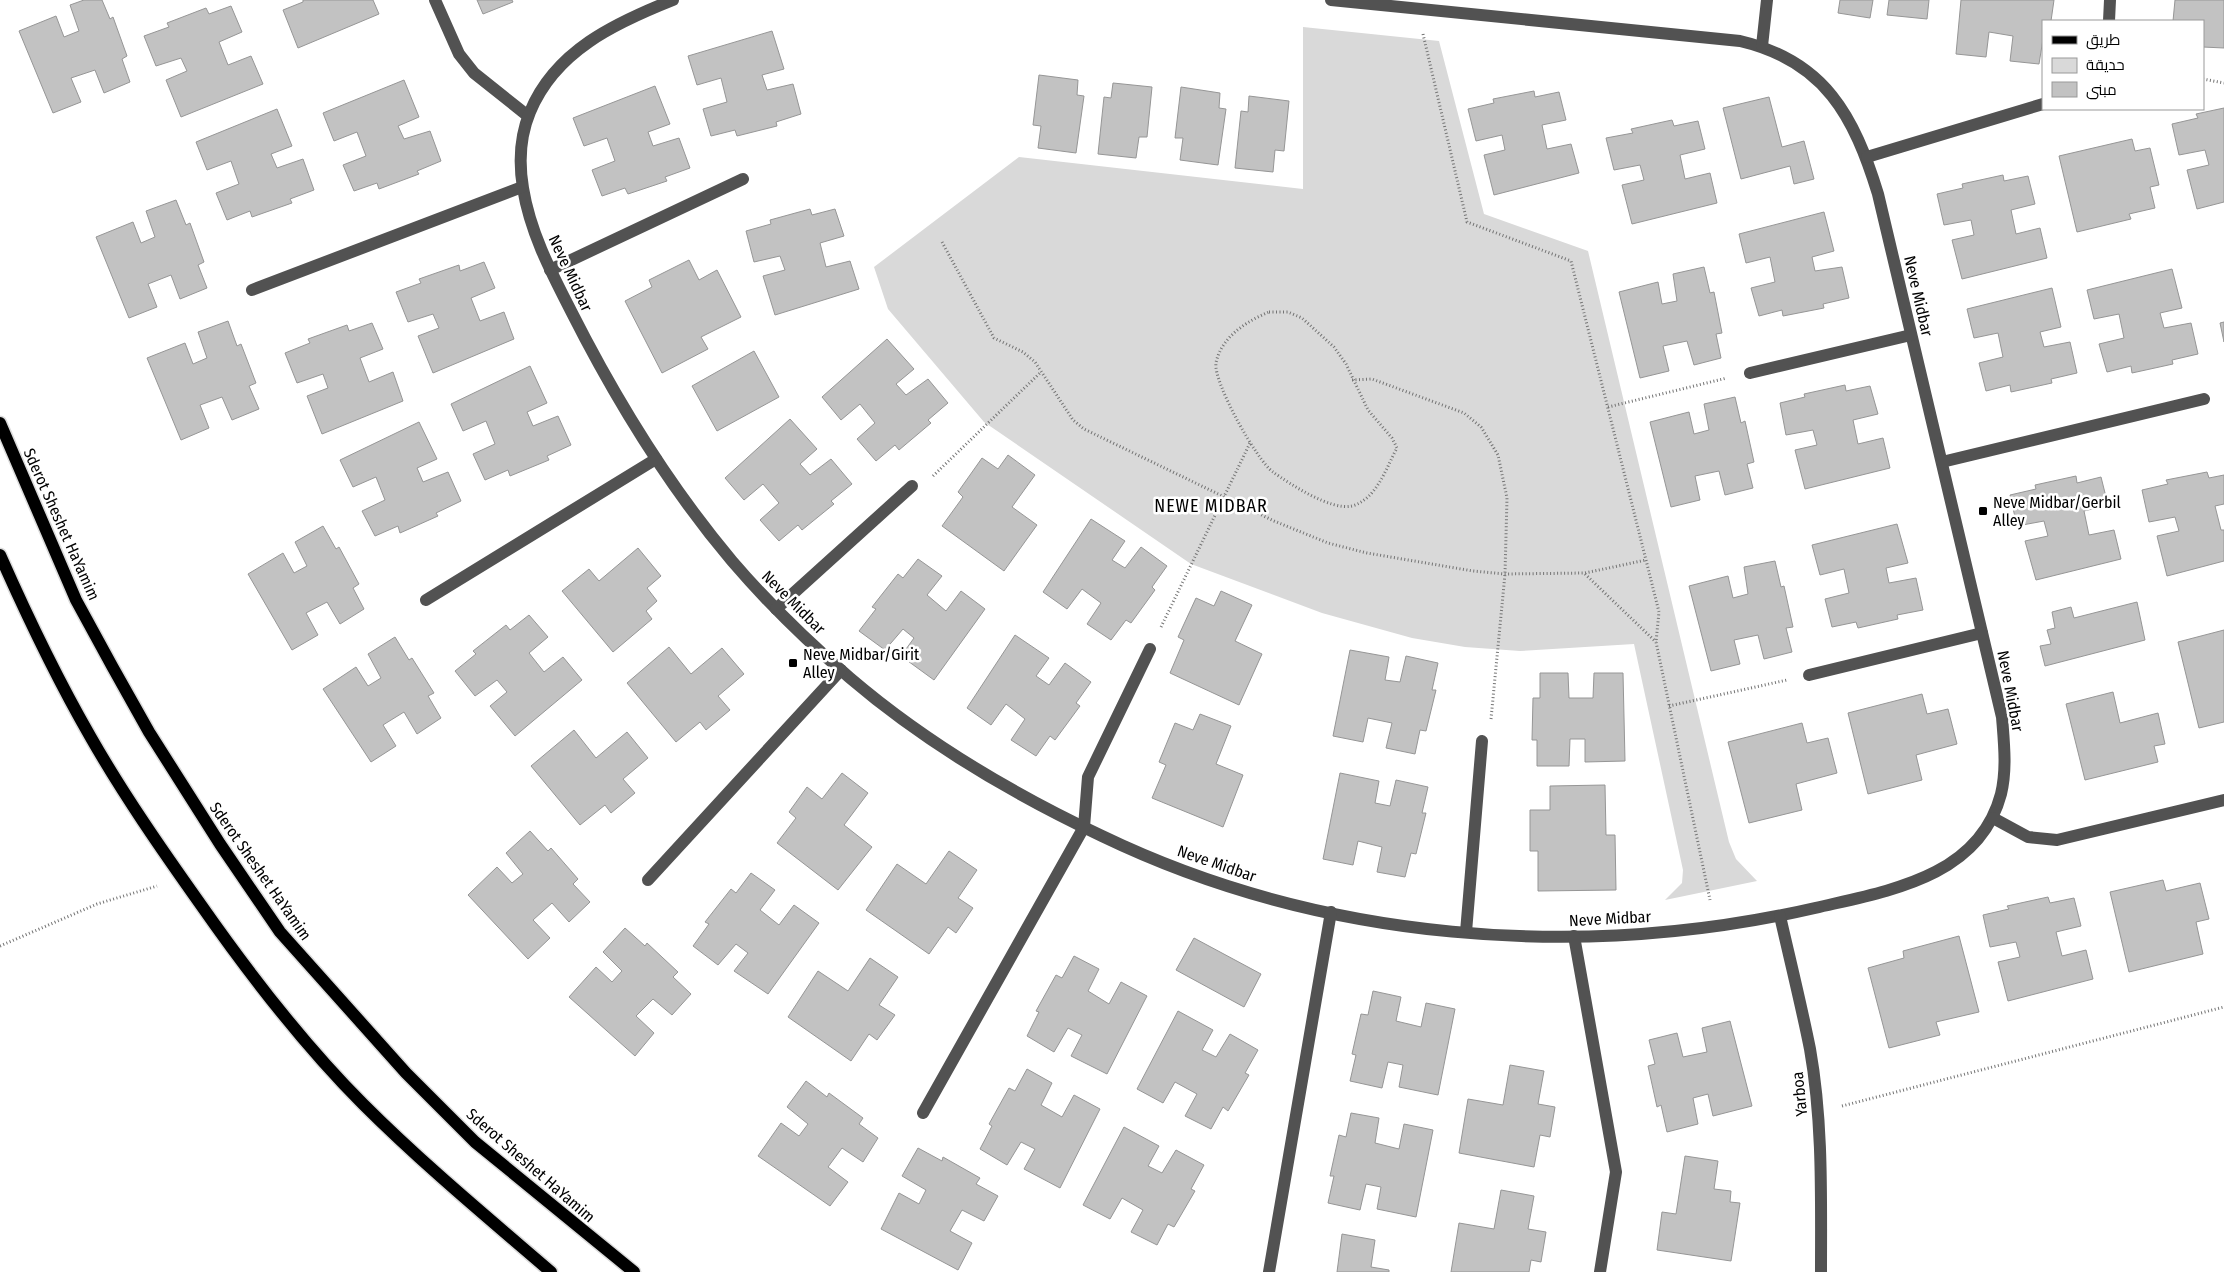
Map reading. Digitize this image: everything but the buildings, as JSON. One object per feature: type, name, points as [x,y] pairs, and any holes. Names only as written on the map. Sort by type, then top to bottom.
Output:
[{"type":"main road","name":"Sderot Sheshet HaYamim","points":[[0,423],[76,600],[112,666],[149,732],[220,844],[280,932],[406,1073],[475,1142],[634,1272]]},
{"type":"main road","points":[[0,555],[46,654],[90,736],[129,801],[238,958],[287,1021],[363,1104],[452,1188],[551,1272]]},
{"type":"street","points":[[435,0],[459,54],[474,73],[528,116]]},
{"type":"street","name":"Neve Midbar","points":[[673,0],[635,15],[596,36],[565,59],[543,86],[528,116],[520,150],[522,187],[532,226],[550,270],[591,351],[634,427],[681,497],[734,563],[776,608],[841,670],[927,736],[1008,787],[1084,827],[1198,876],[1295,905],[1392,925],[1466,932],[1574,936],[1683,930],[1780,916],[1885,891],[1938,872],[1960,858],[1979,840],[1993,818],[2002,790],[2005,757],[2002,717],[1878,194],[1867,157],[1853,127],[1838,102],[1821,82],[1790,59],[1762,46],[1740,41],[1432,5],[1418,9],[1332,0]]},
{"type":"street","points":[[1762,46],[1767,0]]},
{"type":"street","points":[[2109,20],[2110,0]]},
{"type":"street","points":[[1867,157],[2042,104]]},
{"type":"street","points":[[550,270],[743,180]]},
{"type":"street","points":[[252,290],[522,187]]},
{"type":"street","points":[[1750,373],[1911,335]]},
{"type":"street","points":[[1942,462],[2204,399]]},
{"type":"street","points":[[426,600],[656,459]]},
{"type":"street","points":[[776,608],[912,486]]},
{"type":"street","points":[[1809,675],[1982,633]]},
{"type":"street","points":[[923,1113],[1084,827],[1088,777],[1150,649]]},
{"type":"street","points":[[648,880],[841,670]]},
{"type":"street","points":[[1466,932],[1482,741]]},
{"type":"street","points":[[1993,818],[2028,837],[2056,840],[2224,800]]},
{"type":"street","points":[[1269,1272],[1331,912]]},
{"type":"street","name":"Yarboa","points":[[1780,916],[1810,1050],[1818,1113],[1822,1189],[1820,1272]]},
{"type":"street","points":[[1574,936],[1616,1172],[1600,1272]]},
{"type":"path","points":[[1418,9],[1467,222],[1571,261],[1659,612],[1656,642],[1715,925]]},
{"type":"path","points":[[2204,79],[2224,83]]},
{"type":"path","points":[[942,242],[994,338],[1023,352],[1035,362],[1073,420],[1084,428],[1274,521],[1328,543],[1377,555],[1473,571],[1505,574],[1585,573],[1646,560]]},
{"type":"path","points":[[1269,312],[1288,312],[1302,318],[1334,347],[1346,364],[1368,410],[1392,438],[1397,448],[1376,489],[1366,498],[1352,506],[1332,506],[1272,472],[1250,442],[1218,382],[1216,363],[1227,340],[1248,321],[1269,312]]},
{"type":"path","points":[[912,486],[933,476],[1041,372]]},
{"type":"path","points":[[1608,406],[1750,373]]},
{"type":"path","points":[[1352,380],[1372,379],[1464,413],[1481,427],[1498,455],[1507,498],[1505,574],[1493,713],[1482,741]]},
{"type":"path","points":[[1150,649],[1250,442]]},
{"type":"path","points":[[1585,573],[1656,642]]},
{"type":"path","points":[[1670,706],[1809,675]]},
{"type":"path","points":[[0,946],[97,904],[182,878]]},
{"type":"path","points":[[1818,1113],[2224,1007]]},
{"type":"green space","points":[[1303,27],[1439,41],[1484,214],[1588,251],[1729,842],[1736,859],[1757,881],[1665,900],[1682,883],[1683,870],[1634,644],[1520,651],[1465,647],[1412,638],[1322,613],[1191,564],[984,422],[888,309],[874,267],[1019,157],[1303,189]]},
{"type":"place","name":"Neve Midbar/Gerbil Alley","points":[[1983,511]]},
{"type":"place","name":"Neve Midbar/Girit Alley","points":[[793,663]]},
{"type":"district","name":"NEWE MIDBAR","points":[[1211,506]]}]
